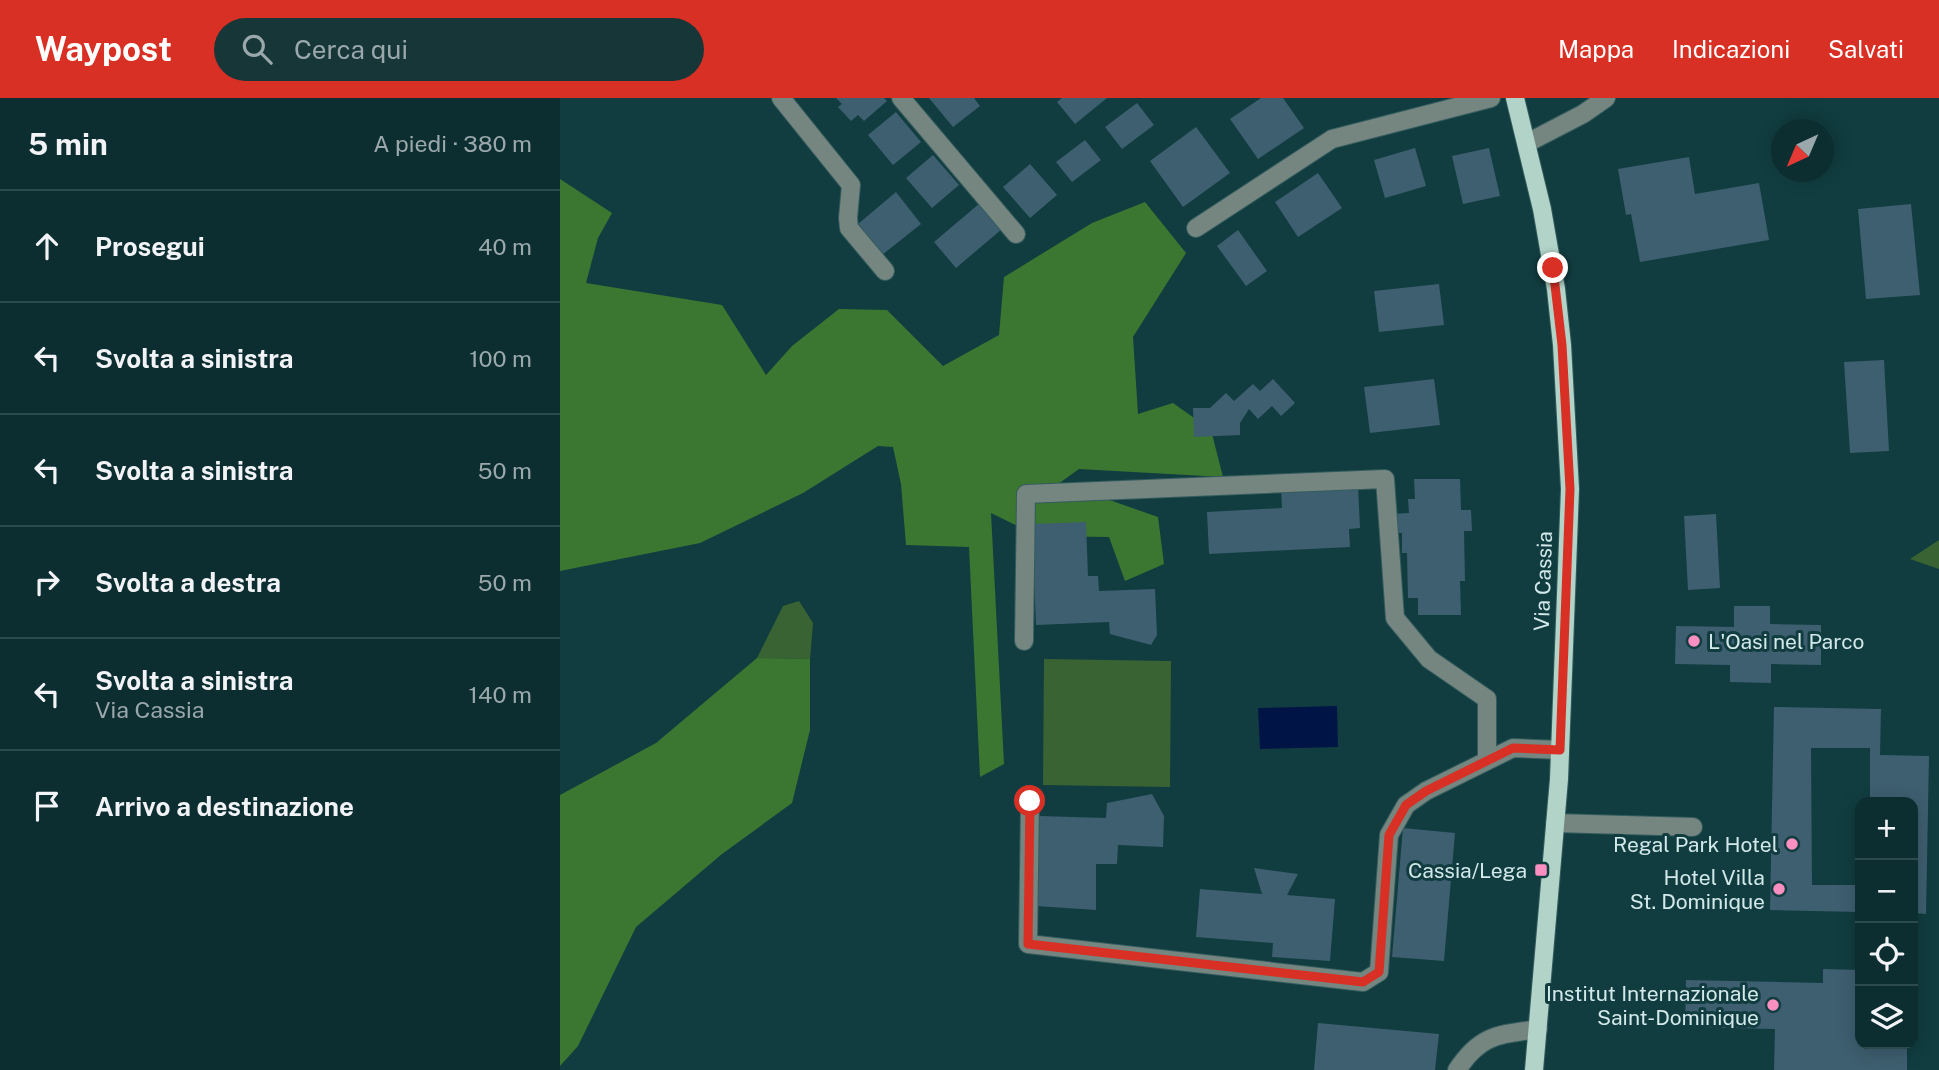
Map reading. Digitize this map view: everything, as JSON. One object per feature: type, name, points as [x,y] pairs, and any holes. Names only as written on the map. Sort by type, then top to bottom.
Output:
[{"type":"main road","name":"Via Cassia","points":[[1515,98],[1542,209],[1556,289],[1570,489],[1560,750],[1534,1070]]},
{"type":"street","points":[[781,98],[851,185],[849,228],[885,271]]},
{"type":"street","points":[[901,98],[1016,234]]},
{"type":"street","points":[[1196,228],[1332,139],[1491,98]]},
{"type":"street","points":[[1527,142],[1583,114],[1606,98]]},
{"type":"street","points":[[1024,641],[1026,495],[1385,479],[1395,618],[1429,659],[1487,699],[1487,759]]},
{"type":"street","points":[[1030,801],[1028,944],[1363,982],[1379,972],[1389,835],[1406,805],[1426,791],[1513,748],[1560,750]]},
{"type":"street","points":[[1555,823],[1693,827]]},
{"type":"street","points":[[1457,1070],[1469,1051],[1495,1035],[1538,1029]]},
{"type":"green space","points":[[560,179],[612,213],[598,238],[586,283],[722,305],[766,375],[792,346],[839,309],[887,310],[943,366],[999,335],[1004,277],[1092,223],[1145,202],[1186,253],[1133,337],[1138,414],[1173,403],[1211,430],[1223,477],[1079,469],[1044,494],[1075,488],[1158,517],[1164,564],[1125,581],[1109,537],[1038,536],[991,513],[1004,764],[980,777],[969,547],[906,545],[901,484],[893,447],[878,446],[803,493],[700,543],[560,571]]},
{"type":"green space","points":[[1939,540],[1939,569],[1910,559]]},
{"type":"green space","points":[[799,601],[813,623],[810,659],[757,658],[783,606]]},
{"type":"green space","points":[[757,658],[810,659],[810,730],[792,803],[722,854],[636,927],[578,1046],[560,1066],[560,795],[656,743]]},
{"type":"green space","points":[[1044,659],[1171,661],[1170,787],[1043,785]]},
{"type":"water","points":[[1337,706],[1338,747],[1260,749],[1258,708]]},
{"type":"building","points":[[836,98],[884,98],[887,101],[864,121],[858,115],[851,121],[838,107],[842,104]]},
{"type":"building","points":[[929,98],[974,98],[980,106],[953,127]]},
{"type":"building","points":[[1062,98],[1107,98],[1075,124],[1057,102]]},
{"type":"building","points":[[1261,98],[1283,98],[1304,128],[1258,159],[1230,119]]},
{"type":"building","points":[[1137,103],[1154,125],[1122,149],[1105,127]]},
{"type":"building","points":[[896,112],[921,142],[893,165],[868,135]]},
{"type":"building","points":[[1196,127],[1230,173],[1183,207],[1150,161]]},
{"type":"building","points":[[1085,140],[1101,160],[1072,182],[1056,162]]},
{"type":"building","points":[[1415,148],[1426,186],[1385,198],[1374,160]]},
{"type":"building","points":[[1489,148],[1500,196],[1463,204],[1452,156]]},
{"type":"building","points":[[933,155],[959,185],[932,208],[906,178]]},
{"type":"building","points":[[1689,157],[1695,194],[1759,183],[1769,240],[1640,262],[1631,214],[1626,215],[1618,169]]},
{"type":"building","points":[[1030,164],[1057,195],[1030,218],[1003,187]]},
{"type":"building","points":[[1318,173],[1342,208],[1298,237],[1275,202]]},
{"type":"building","points":[[896,192],[921,224],[882,255],[858,224]]},
{"type":"building","points":[[980,203],[1002,229],[956,268],[934,242]]},
{"type":"building","points":[[1911,204],[1920,295],[1866,299],[1858,209]]},
{"type":"building","points":[[1238,230],[1267,271],[1246,286],[1217,246]]},
{"type":"building","points":[[1439,284],[1444,325],[1379,332],[1374,291]]},
{"type":"building","points":[[1884,360],[1889,451],[1850,453],[1844,362]]},
{"type":"building","points":[[1273,379],[1295,403],[1281,416],[1272,406],[1258,419],[1249,409],[1240,423],[1240,435],[1194,437],[1193,408],[1210,408],[1226,393],[1234,401],[1253,384],[1260,391]]},
{"type":"building","points":[[1434,379],[1440,425],[1370,433],[1364,387]]},
{"type":"building","points":[[1414,479],[1460,479],[1461,510],[1471,510],[1472,531],[1464,531],[1465,581],[1460,581],[1461,615],[1418,615],[1418,598],[1408,598],[1407,553],[1402,553],[1402,533],[1392,533],[1391,514],[1409,513],[1408,499],[1415,499]]},
{"type":"building","points":[[1358,486],[1360,528],[1349,529],[1350,547],[1209,554],[1207,512],[1282,508],[1281,489]]},
{"type":"building","points":[[1716,514],[1720,588],[1688,590],[1684,516]]},
{"type":"building","points":[[1086,522],[1088,576],[1098,576],[1099,591],[1155,589],[1157,635],[1151,645],[1110,634],[1109,622],[1036,625],[1032,524]]},
{"type":"building","points":[[1734,606],[1770,606],[1770,624],[1821,625],[1821,665],[1771,664],[1771,683],[1730,682],[1730,665],[1675,664],[1676,626],[1734,627]]},
{"type":"building","name":"Regal Park Hotel","points":[[1774,707],[1881,709],[1880,755],[1929,756],[1926,914],[1918,913],[1918,797],[1870,797],[1870,748],[1811,748],[1812,885],[1855,885],[1855,912],[1770,910]]},
{"type":"building","points":[[1152,794],[1164,816],[1163,847],[1118,845],[1117,864],[1096,864],[1096,910],[1036,906],[1039,816],[1106,818],[1107,803]]},
{"type":"building","points":[[1403,828],[1455,833],[1444,961],[1392,957]]},
{"type":"building","points":[[1254,868],[1298,874],[1287,895],[1335,899],[1330,961],[1272,957],[1273,943],[1196,937],[1200,889],[1262,894]]},
{"type":"building","name":"Institut Internazionale Saint-Dominique","points":[[1823,969],[1855,970],[1855,1049],[1907,1049],[1907,1070],[1774,1070],[1775,1029],[1685,1027],[1686,980],[1823,983]]},
{"type":"building","points":[[1318,1023],[1439,1034],[1435,1070],[1314,1070]]},
{"type":"place","name":"L'Oasi nel Parco","points":[[1694,641]]},
{"type":"place","name":"Regal Park Hotel","points":[[1792,844]]},
{"type":"place","name":"Cassia/Lega","points":[[1541,870]]},
{"type":"place","name":"Hotel Villa St. Dominique","points":[[1779,889]]},
{"type":"place","name":"Institut Internazionale Saint-Dominique","points":[[1773,1005]]},
{"type":"route","points":[[1030,801],[1028,944],[1363,982],[1379,972],[1389,835],[1406,805],[1426,791],[1513,748],[1560,750],[1570,489],[1562,345],[1553,268]]}]
